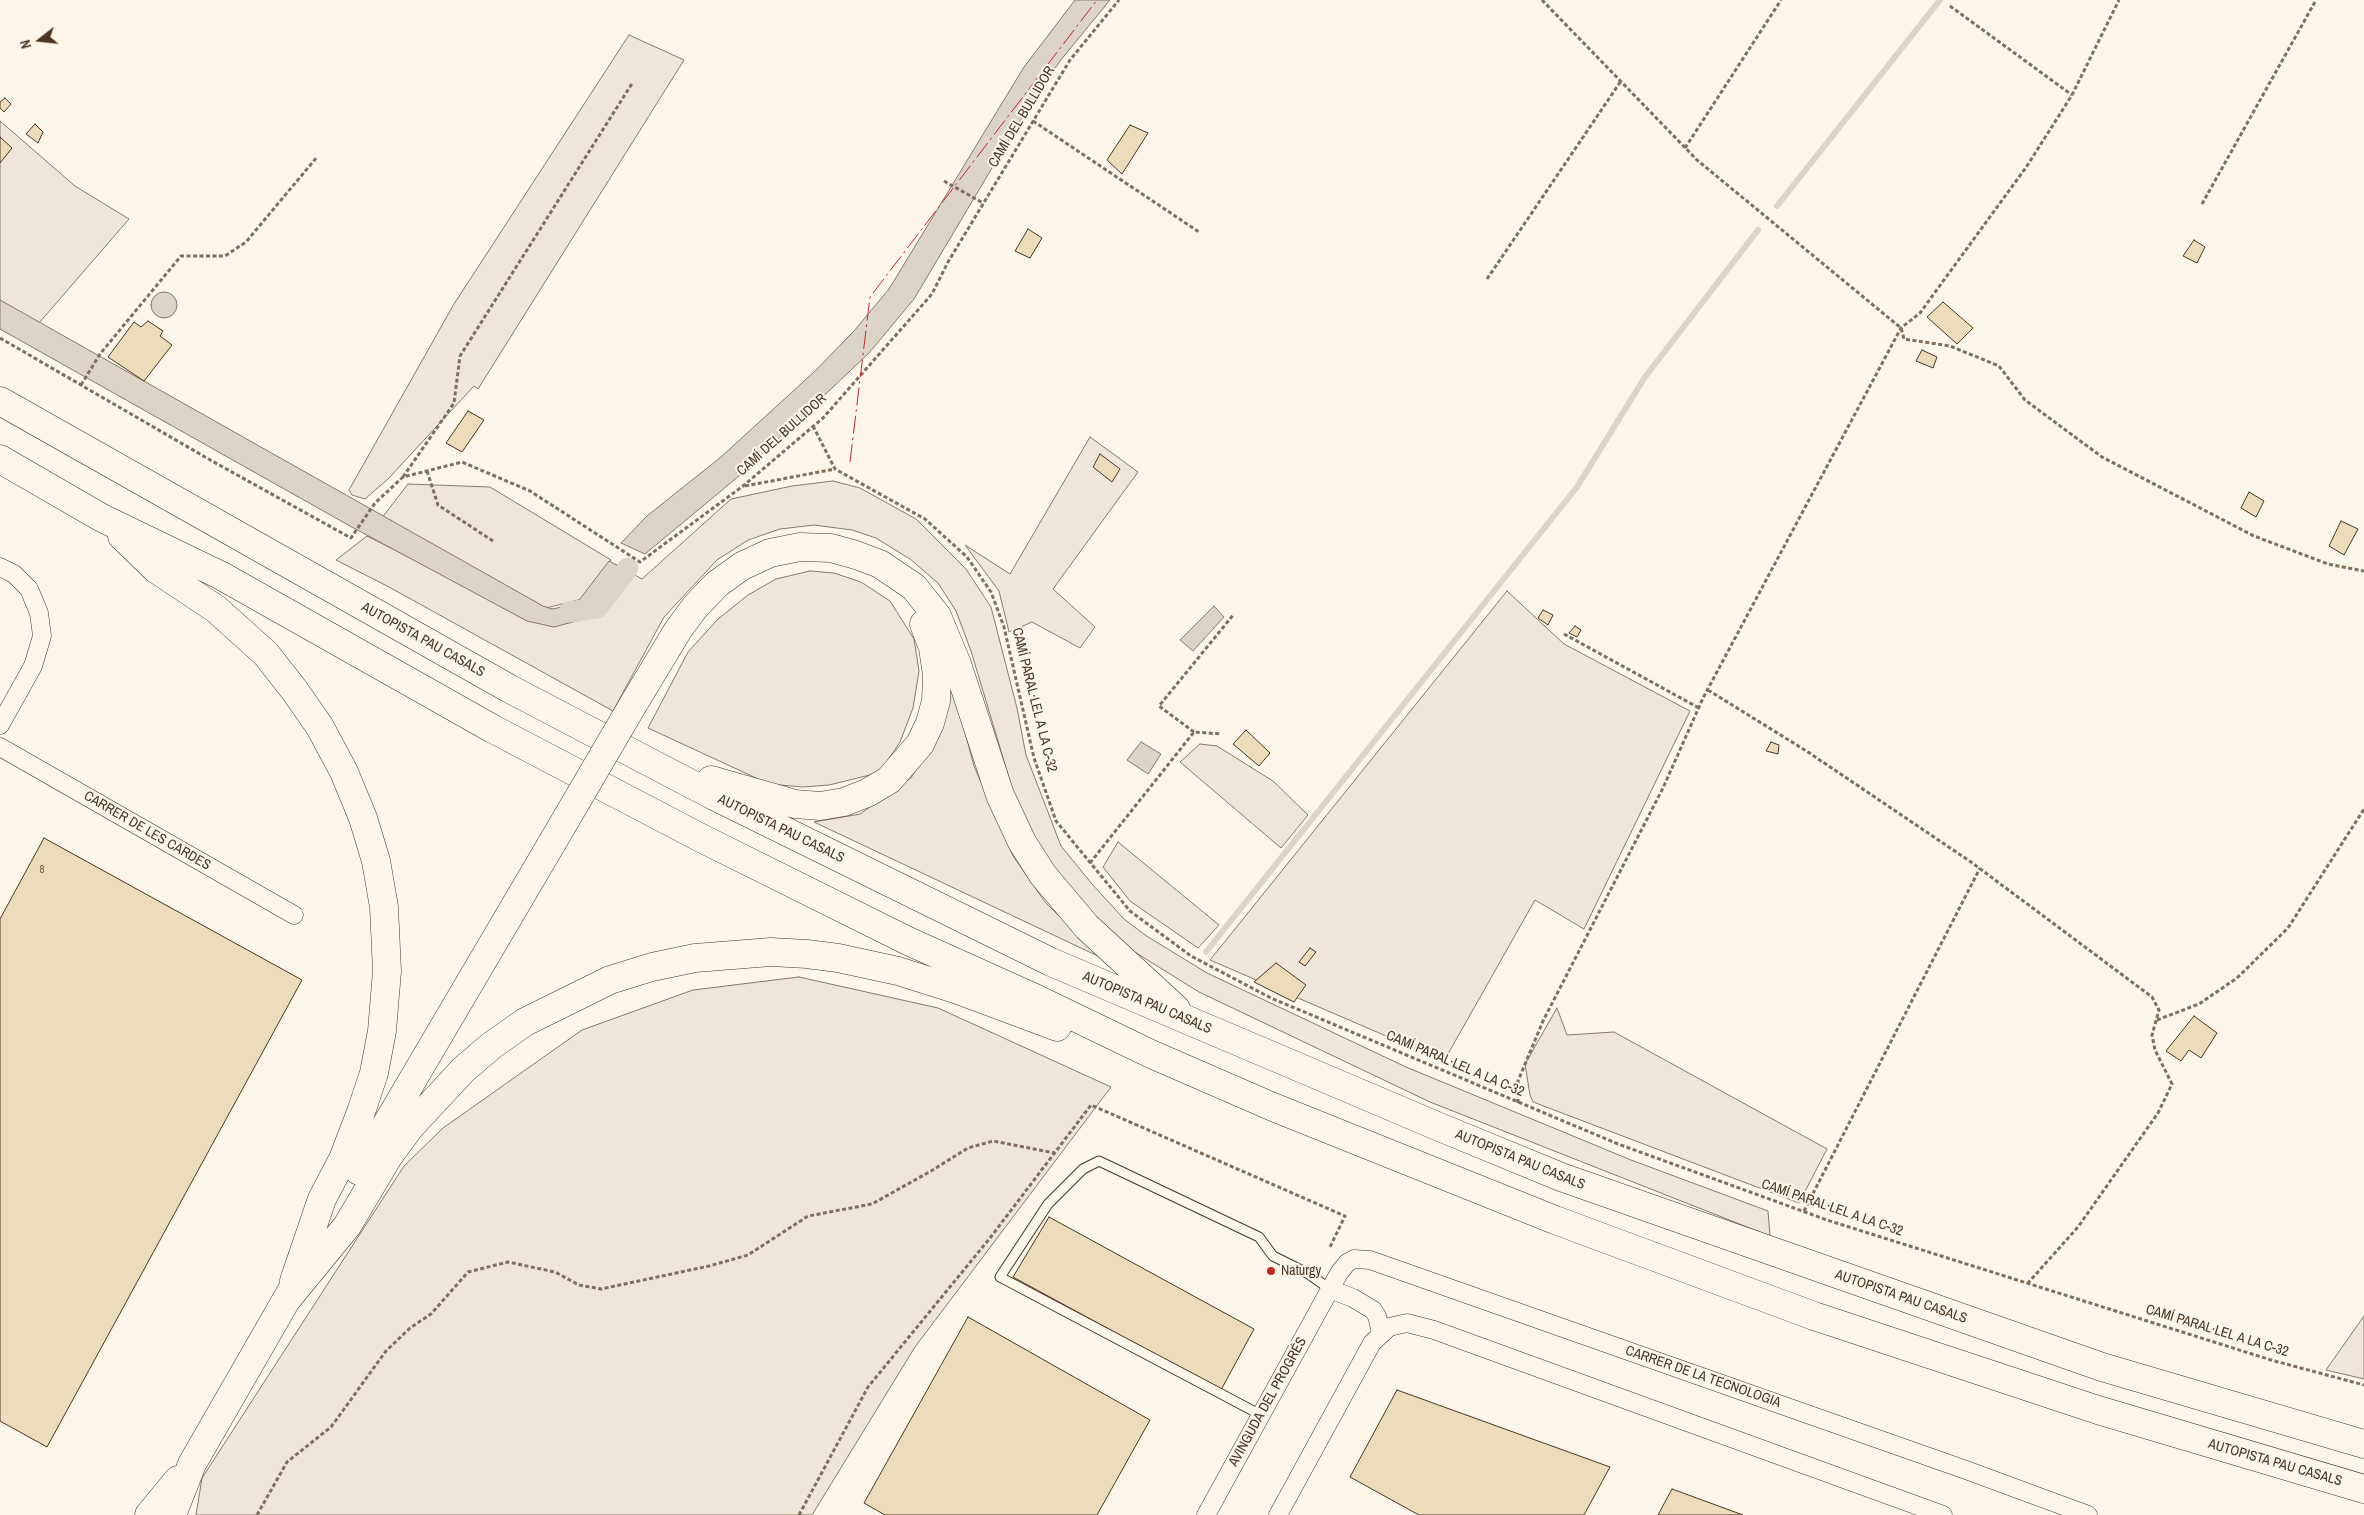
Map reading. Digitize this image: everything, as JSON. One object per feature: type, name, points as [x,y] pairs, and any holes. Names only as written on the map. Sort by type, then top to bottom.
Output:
[{"type":"highway","name":"AUTOPISTA PAU CASALS","points":[[0,401],[502,684],[714,796],[1050,962],[1437,1126],[1589,1187],[2102,1367],[2364,1444]]},
{"type":"highway","name":"AUTOPISTA PAU CASALS","points":[[0,459],[102,518],[220,575],[492,729],[701,838],[908,942],[1037,999],[1151,1054],[1273,1108],[1546,1217],[1814,1316],[2098,1410],[2364,1489]]},
{"type":"highway","points":[[102,518],[156,569],[216,609],[266,654],[320,727],[344,772],[363,818],[376,861],[384,907],[387,970],[382,1031],[374,1073],[362,1112],[343,1159],[322,1199],[288,1298]]},
{"type":"highway","points":[[172,1515],[192,1464],[288,1298],[335,1211],[634,703],[678,630],[695,607],[717,584],[742,566],[770,553],[800,547],[831,548],[880,564],[914,587],[938,616],[957,664],[982,746],[1000,795],[1022,842],[1043,875],[1087,927],[1192,1023]]},
{"type":"highway","points":[[650,762],[767,797],[812,805],[844,802],[867,793],[889,780],[920,744],[930,723],[936,701],[937,675],[933,648],[922,620],[880,564]]},
{"type":"highway","points":[[288,1298],[347,1226],[388,1157],[410,1127],[463,1070],[491,1046],[524,1022],[610,980],[652,967],[695,958],[735,953],[771,952],[838,958],[898,971],[958,990],[1087,1038],[1151,1054]]},
{"type":"highway","points":[[149,1515],[192,1464]]},
{"type":"street","points":[[0,566],[14,574],[28,589],[39,613],[42,636],[33,666],[0,725]]},
{"type":"street","name":"CARRER DE LES CARDES","points":[[0,747],[294,916]]},
{"type":"street","name":"CARRER DE LA TECNOLOGIA","points":[[1330,1289],[1346,1263],[1354,1259],[1370,1260],[2088,1515]]},
{"type":"street","points":[[1330,1289],[1354,1298],[1372,1310],[1377,1316],[1381,1333]]},
{"type":"street","name":"AVINGUDA DEL PROGRÉS","points":[[1206,1515],[1330,1289]]},
{"type":"street","points":[[1278,1515],[1372,1343],[1381,1333],[1396,1325],[1418,1324],[1943,1515]]},
{"type":"lane","points":[[1261,1415],[1000,1277],[1048,1204],[1083,1169],[1099,1161],[1259,1237],[1273,1256],[1308,1273],[1330,1289]]},
{"type":"path","name":"CAMÍ DEL BULLIDOR","points":[[81,384],[351,538],[375,503],[403,477],[462,462],[530,491],[640,562],[743,486],[813,426],[932,294],[948,262],[983,202],[1070,60],[1119,0]]},
{"type":"path","points":[[1542,0],[1697,160],[1901,328],[1904,339],[1950,346],[1999,366],[2025,400],[2102,457],[2254,536],[2328,564],[2364,571]]},
{"type":"path","points":[[1685,148],[1781,0]]},
{"type":"path","points":[[1518,1103],[1518,1081],[1544,1021],[1662,788],[1708,690],[1901,328],[1920,313],[2027,166],[2072,95],[2119,0]]},
{"type":"path","points":[[2202,204],[2316,0]]},
{"type":"path","points":[[1950,6],[2072,95]]},
{"type":"path","points":[[1487,278],[1621,81]]},
{"type":"path","points":[[403,477],[454,403],[460,356],[633,82]]},
{"type":"path","points":[[1033,121],[1199,232]]},
{"type":"path","points":[[0,338],[81,384],[100,354],[181,256],[225,256],[246,242],[317,157]]},
{"type":"path","points":[[944,181],[983,202]]},
{"type":"path","points":[[743,486],[835,469],[813,426]]},
{"type":"path","name":"CAMÍ PARAL·LEL A LA C-32","points":[[835,469],[926,519],[967,557],[991,592],[1004,627],[1034,758],[1056,820],[1130,911],[1191,956],[1271,998],[1618,1144],[1804,1211],[2271,1360],[2364,1385]]},
{"type":"path","points":[[427,471],[438,505],[493,541]]},
{"type":"path","points":[[1221,734],[1194,732],[1159,706],[1234,614]]},
{"type":"path","points":[[1564,634],[1699,708]]},
{"type":"path","points":[[1708,690],[1808,752],[1980,868],[2152,997],[2160,1010],[2152,1035],[2155,1050],[2172,1084],[2169,1091],[2158,1113],[2078,1228],[2028,1283]]},
{"type":"path","points":[[1090,863],[1194,732]]},
{"type":"path","points":[[2156,1020],[2199,1004],[2237,978],[2288,928],[2364,809]]},
{"type":"path","points":[[1804,1211],[1980,868]]},
{"type":"path","points":[[799,1515],[868,1388],[990,1238],[1091,1105],[1345,1216],[1330,1247]]},
{"type":"path","points":[[258,1515],[287,1462],[330,1428],[386,1351],[410,1328],[431,1314],[468,1272],[508,1262],[555,1272],[579,1285],[601,1289],[709,1266],[748,1254],[808,1216],[872,1204],[931,1172],[968,1148],[993,1141],[1055,1153]]},
{"type":"shaded area","points":[[1075,0],[1110,0],[1060,61],[1026,111],[914,299],[869,353],[739,476],[645,554],[621,543],[647,516],[721,457],[814,372],[854,331],[889,289],[1024,67]]},
{"type":"shaded area","points":[[629,35],[684,60],[478,389],[474,386],[388,479],[365,499],[352,495],[349,490],[454,304]]},
{"type":"shaded area","points":[[0,121],[75,186],[129,219],[39,323],[0,301]]},
{"type":"shaded area","points":[[164,292],[173,296],[177,305],[173,314],[164,318],[155,314],[151,305],[155,296]]},
{"type":"shaded area","points":[[0,300],[543,606],[552,609],[572,605],[580,599],[609,561],[630,572],[584,619],[554,627],[527,621],[350,526],[0,329]]},
{"type":"shaded area","points":[[1090,437],[1138,472],[1053,589],[1095,627],[1080,648],[1032,622],[1009,632],[999,591],[965,545],[1010,574]]},
{"type":"shaded area","points":[[833,481],[860,488],[916,519],[966,569],[991,607],[1017,708],[1026,755],[1061,846],[1124,919],[1145,935],[1207,973],[1406,1067],[1631,1160],[1768,1211],[1770,1236],[1430,1102],[1199,992],[1133,951],[1085,908],[1053,868],[1019,811],[971,651],[956,611],[938,583],[910,559],[876,538],[852,530],[814,525],[780,529],[748,540],[717,560],[664,617],[613,711],[389,587],[336,560],[367,536],[532,619],[572,622],[615,564],[642,579],[731,499],[792,486]]},
{"type":"shaded area","points":[[408,484],[490,487],[611,560],[586,598],[546,608],[381,519]]},
{"type":"shaded area","points":[[810,571],[834,573],[861,582],[890,601],[914,639],[919,671],[913,708],[900,742],[884,766],[874,774],[829,785],[803,787],[769,784],[648,728],[688,652],[718,619],[748,595],[776,579]]},
{"type":"shaded area","points":[[1507,591],[1564,644],[1690,711],[1584,929],[1535,900],[1444,1061],[1210,960]]},
{"type":"shaded area","points":[[1214,606],[1224,617],[1193,651],[1180,640]]},
{"type":"shaded area","points":[[950,676],[974,766],[1013,856],[1045,902],[1100,957],[814,822],[860,814],[911,778],[942,724],[950,689]]},
{"type":"shaded area","points":[[1141,742],[1161,754],[1148,774],[1127,760]]},
{"type":"shaded area","points":[[1200,744],[1217,746],[1273,781],[1308,815],[1281,848],[1180,762]]},
{"type":"shaded area","points":[[1118,842],[1219,925],[1198,948],[1130,901],[1103,867]]},
{"type":"shaded area","points":[[799,977],[938,1008],[1111,1087],[915,1347],[812,1515],[196,1515],[202,1478],[404,1166],[443,1128],[582,1030],[693,990]]},
{"type":"shaded area","points":[[1557,1008],[1567,1035],[1614,1032],[1827,1149],[1799,1203],[1533,1102],[1525,1064]]},
{"type":"shaded area","points":[[2364,1316],[2364,1379],[2326,1370]]},
{"type":"building","points":[[5,98],[11,104],[4,112],[0,108],[0,102]]},
{"type":"building","points":[[35,124],[43,132],[38,143],[26,134]]},
{"type":"building","points":[[1130,125],[1148,133],[1122,174],[1107,160]]},
{"type":"building","points":[[0,137],[12,148],[0,163]]},
{"type":"building","points":[[1028,229],[1042,238],[1030,258],[1015,251]]},
{"type":"building","points":[[2194,240],[2205,247],[2197,263],[2183,256]]},
{"type":"building","points":[[1943,302],[1973,328],[1957,344],[1927,317]]},
{"type":"building","points":[[148,321],[163,331],[160,336],[172,345],[144,381],[108,357],[134,322],[141,327]]},
{"type":"building","points":[[1922,350],[1937,357],[1933,368],[1916,361]]},
{"type":"building","points":[[468,411],[484,420],[462,452],[446,443]]},
{"type":"building","points":[[1100,454],[1120,469],[1112,482],[1093,467]]},
{"type":"building","points":[[2249,492],[2264,501],[2256,517],[2241,508]]},
{"type":"building","points":[[2341,521],[2358,529],[2344,555],[2329,546]]},
{"type":"building","points":[[1543,610],[1553,615],[1548,625],[1538,618]]},
{"type":"building","points":[[1575,626],[1581,630],[1577,637],[1569,633]]},
{"type":"building","points":[[1246,730],[1270,753],[1259,766],[1233,744]]},
{"type":"building","points":[[1771,742],[1779,745],[1778,754],[1766,751]]},
{"type":"building","points":[[44,838],[302,980],[47,1447],[0,1421],[0,919]]},
{"type":"building","points":[[1310,948],[1316,952],[1305,966],[1299,962]]},
{"type":"building","points":[[1276,963],[1306,985],[1294,1002],[1254,982]]},
{"type":"building","points":[[2194,1016],[2217,1033],[2201,1058],[2189,1050],[2181,1061],[2166,1051]]},
{"type":"building","points":[[1049,1217],[1254,1329],[1221,1390],[1013,1277]]},
{"type":"building","points":[[968,1317],[1150,1420],[1097,1515],[885,1515],[864,1503]]},
{"type":"building","points":[[1397,1390],[1610,1467],[1584,1515],[1419,1515],[1350,1477]]},
{"type":"building","points":[[1672,1489],[1743,1515],[1658,1515]]},
{"type":"waterway","points":[[1777,206],[1940,0]]},
{"type":"waterway","points":[[1206,952],[1577,487],[1645,377],[1758,230]]},
{"type":"waterway","points":[[569,612],[597,608],[628,568]]},
{"type":"power","points":[[850,462],[870,297],[1097,0]]},
{"type":"place","name":"Naturgy","points":[[1271,1271]]}]
